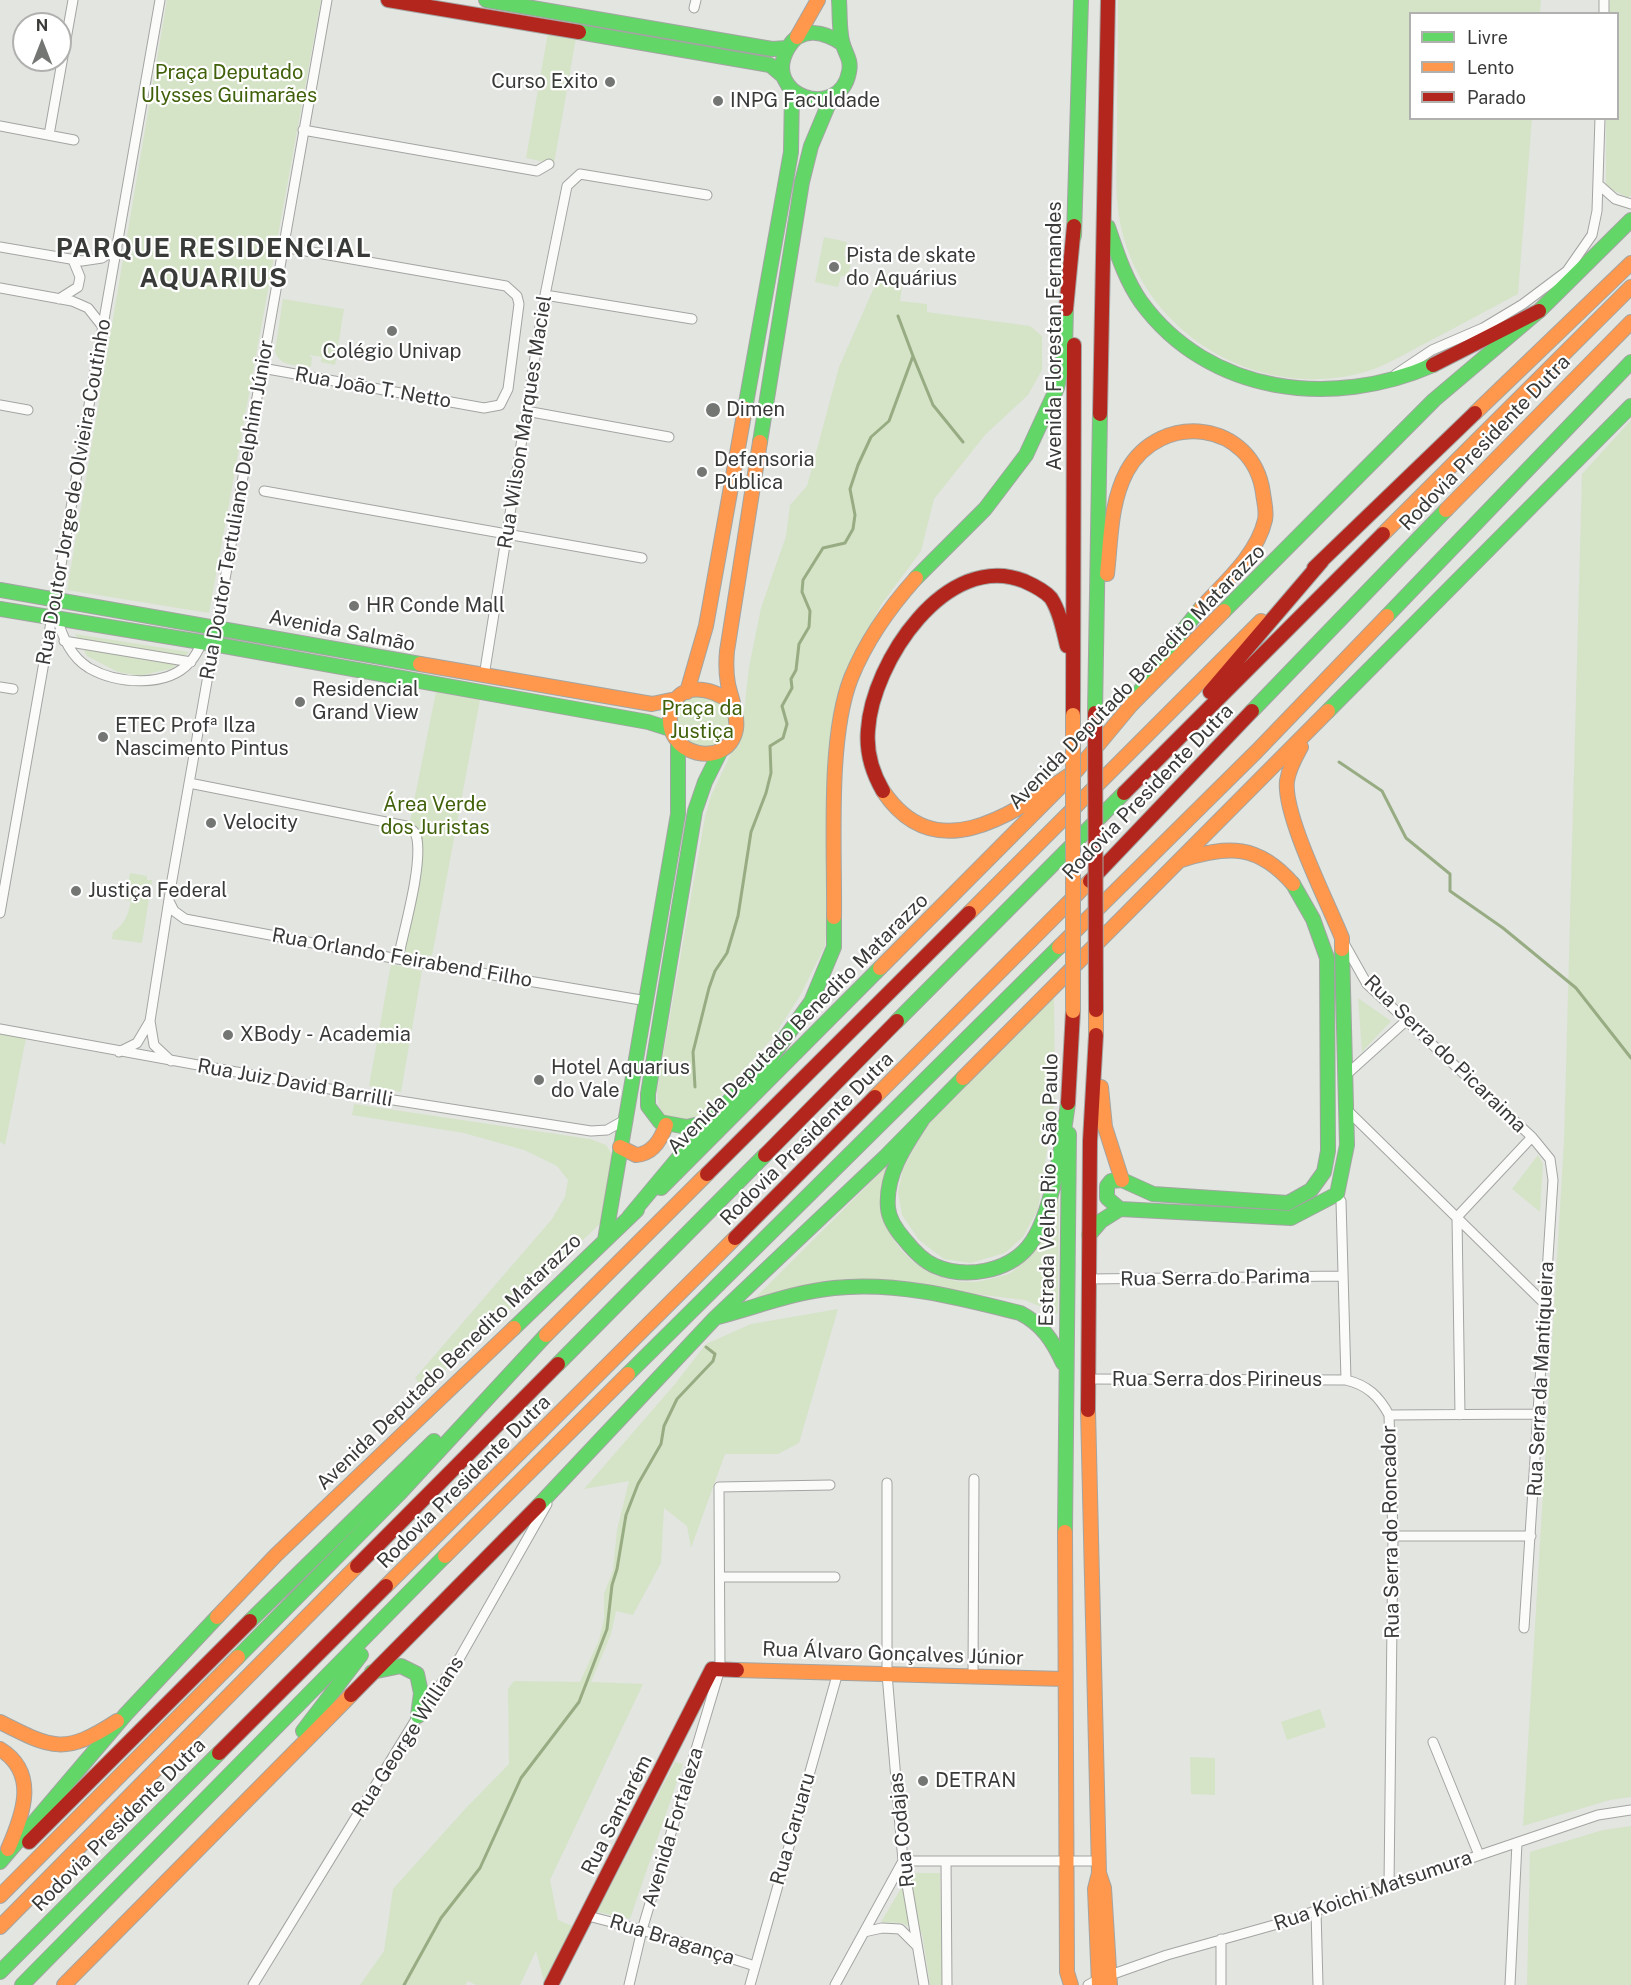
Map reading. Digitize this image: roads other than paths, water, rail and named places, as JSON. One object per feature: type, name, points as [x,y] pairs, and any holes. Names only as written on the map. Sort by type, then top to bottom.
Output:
[{"type":"main road","points":[[388,0],[771,65],[783,76],[792,91],[790,152],[706,626],[681,695],[671,708],[670,729],[678,744],[678,814],[647,1001],[623,1121],[605,1240]]},
{"type":"main road","points":[[486,0],[772,49],[787,48]]},
{"type":"main road","points":[[783,76],[781,66],[787,48],[797,37],[818,0]]},
{"type":"main road","points":[[839,0],[843,45]]},
{"type":"main road","name":"Avenida Florestan Fernandes","points":[[1073,715],[1074,226],[1081,0]]},
{"type":"main road","points":[[1108,0],[1095,668],[1096,1035],[1105,1127],[1122,1180]]},
{"type":"main road","points":[[709,1122],[687,1127],[666,1125],[653,1116],[648,1106],[650,1072],[695,811],[705,782],[721,750],[735,734],[737,723],[730,702],[726,657],[797,214],[811,146],[832,96],[846,82],[850,73],[848,53],[843,45],[826,33],[816,32],[797,37]]},
{"type":"main road","points":[[792,91],[811,100],[832,96]]},
{"type":"main road","points":[[1103,204],[1110,234],[1123,270],[1162,328],[1190,352],[1225,371],[1292,390],[1351,389],[1424,369],[1461,354],[1539,311]]},
{"type":"main road","name":"Avenida Deputado Benedito Matarazzo","points":[[1,1863],[126,1714],[276,1555],[629,1217],[684,1168],[1078,769],[1132,704],[1434,400],[1539,311],[1631,220]]},
{"type":"main road","points":[[629,1217],[709,1122],[770,1059],[811,1002],[834,947],[836,762],[842,718],[851,679],[889,608],[930,562],[986,509],[1026,455],[1042,424],[1057,388],[1065,350],[1066,301],[1074,226]]},
{"type":"main road","name":"Rodovia Presidente Dutra","points":[[0,1896],[399,1494],[532,1349],[1322,561],[1631,263]]},
{"type":"main road","name":"Rodovia Presidente Dutra","points":[[0,1927],[1140,776],[1631,287]]},
{"type":"main road","name":"Rodovia Presidente Dutra","points":[[0,1972],[1045,927],[1339,620],[1631,322]]},
{"type":"main road","name":"Rodovia Presidente Dutra","points":[[22,1985],[499,1501],[1257,752],[1631,362]]},
{"type":"main road","points":[[64,1985],[558,1486],[715,1318],[921,1120],[1311,731],[1631,406]]},
{"type":"main road","points":[[1095,668],[1119,488],[1134,460],[1156,439],[1189,430],[1213,430],[1237,443],[1254,466],[1263,486],[1266,519],[1246,560],[1153,667],[1132,704]]},
{"type":"main road","points":[[1140,776],[1322,561]]},
{"type":"main road","points":[[1074,671],[1060,619],[1050,597],[1029,583],[1002,574],[966,581],[940,597],[916,619],[894,650],[878,684],[869,726],[869,757],[879,789],[901,815],[931,831],[959,832],[985,825],[1016,810],[1078,769]]},
{"type":"main road","name":"Avenida Salmão","points":[[0,590],[652,704],[681,695]]},
{"type":"main road","name":"Avenida Salmão","points":[[0,609],[438,684],[648,722],[670,729]]},
{"type":"main road","points":[[438,684],[449,670]]},
{"type":"main road","points":[[681,695],[706,687],[723,695],[730,702]]},
{"type":"main road","name":"Estrada Velha Rio - São Paulo","points":[[1067,1981],[1064,1679],[1065,1369],[1072,1011],[1073,715]]},
{"type":"main road","points":[[1181,860],[1224,848],[1255,851],[1278,864],[1296,885],[1320,936],[1327,958],[1328,1151],[1324,1172],[1311,1191],[1288,1203],[1153,1194],[1122,1180],[1110,1181],[1106,1193],[1110,1202],[1120,1209],[1291,1218],[1337,1194],[1347,1145],[1342,938],[1290,813],[1287,783],[1292,763],[1311,731]]},
{"type":"main road","points":[[678,744],[693,754],[712,754],[721,750]]},
{"type":"main road","name":"Estrada Velha Rio - São Paulo","points":[[1096,1035],[1087,1380],[1099,1867],[1095,1889],[1103,1980]]},
{"type":"main road","points":[[921,1120],[894,1168],[889,1185],[889,1214],[899,1232],[914,1250],[938,1268],[965,1273],[979,1272],[994,1269],[1018,1257],[1035,1235],[1053,1182],[1070,1095]]},
{"type":"main road","points":[[620,1147],[634,1156],[649,1153],[659,1144],[666,1125]]},
{"type":"main road","points":[[1089,1235],[1101,1221],[1120,1209]]},
{"type":"main road","points":[[715,1318],[809,1292],[855,1286],[887,1288],[988,1305],[1029,1317],[1047,1331],[1065,1369]]},
{"type":"main road","points":[[1,1863],[72,1801],[352,1520],[532,1349]]},
{"type":"main road","points":[[286,1759],[335,1687],[416,1587]]},
{"type":"main road","points":[[372,1672],[401,1666],[417,1674],[422,1693],[417,1716]]},
{"type":"main road","name":"Rua Santarém","points":[[551,1985],[712,1669],[720,1669]]},
{"type":"main road","name":"Rua Álvaro Gonçalves Júnior","points":[[720,1669],[1064,1679]]},
{"type":"main road","points":[[0,1722],[50,1746],[72,1745],[97,1734],[126,1714]]},
{"type":"main road","points":[[0,1749],[15,1760],[23,1781],[18,1826],[1,1863]]},
{"type":"street","points":[[49,135],[73,0]]},
{"type":"street","name":"Rua Doutor Jorge de Olvieira Coutinho","points":[[0,912],[55,618],[55,599],[160,0]]},
{"type":"street","name":"Rua Doutor Tertuliano Delphim Júnior","points":[[171,1061],[154,1045],[150,1021],[189,783],[208,643],[217,627],[327,0]]},
{"type":"street","points":[[1386,380],[1432,350],[1483,328],[1523,304],[1567,271],[1592,235],[1598,184],[1600,120]]},
{"type":"street","points":[[0,126],[74,140]]},
{"type":"street","points":[[303,130],[537,171],[549,164]]},
{"type":"street","name":"Rua Wilson Marques Maciel","points":[[484,676],[545,295],[567,186],[580,174],[707,195]]},
{"type":"street","points":[[1598,184],[1614,199],[1631,204]]},
{"type":"street","points":[[0,247],[73,260],[102,258],[117,248]]},
{"type":"street","name":"Rua João T. Netto","points":[[262,368],[484,408],[500,405],[508,389],[519,304],[517,296],[506,286],[283,247]]},
{"type":"street","points":[[59,299],[78,287],[80,277],[73,260]]},
{"type":"street","points":[[0,288],[59,299],[88,308],[103,327]]},
{"type":"street","points":[[545,295],[692,319]]},
{"type":"street","points":[[0,405],[28,410]]},
{"type":"street","points":[[526,411],[669,437]]},
{"type":"street","points":[[264,491],[506,532],[642,558]]},
{"type":"street","points":[[55,618],[64,641],[88,667],[126,679],[142,681],[169,675],[191,662],[208,643]]},
{"type":"street","points":[[64,641],[191,662]]},
{"type":"street","points":[[0,687],[13,689]]},
{"type":"street","points":[[189,783],[405,826],[413,831],[417,841],[416,858],[398,959]]},
{"type":"street","name":"Rua Orlando Feirabend Filho","points":[[169,898],[174,911],[185,919],[398,959],[647,1001]]},
{"type":"street","name":"Rua Serra do Picaraima","points":[[1342,938],[1366,984],[1532,1137]]},
{"type":"street","points":[[1346,1075],[1407,1020]]},
{"type":"street","name":"Rua Doutor Tertuliano Delphim Júnior","points":[[119,1052],[137,1043],[150,1021]]},
{"type":"street","name":"Rua Juiz David Barrilli","points":[[0,1029],[243,1074],[591,1131],[607,1130],[623,1121]]},
{"type":"street","points":[[1346,1108],[1546,1305]]},
{"type":"street","points":[[1460,1415],[1457,1217],[1532,1137]]},
{"type":"street","name":"Rua Serra da Mantiqueira","points":[[1524,1628],[1540,1414],[1552,1180],[1550,1159],[1532,1137]]},
{"type":"street","points":[[1341,1201],[1347,1380]]},
{"type":"street","name":"Rua Serra do Parima","points":[[1089,1279],[1342,1276]]},
{"type":"street","name":"Rua Serra dos Pirineus","points":[[1087,1380],[1347,1380]]},
{"type":"street","name":"Rua Serra do Roncador","points":[[1347,1380],[1363,1384],[1389,1414],[1393,1536],[1389,1885]]},
{"type":"street","points":[[1389,1414],[1540,1414]]},
{"type":"street","points":[[973,1676],[974,1479]]},
{"type":"street","name":"Rua Codajas","points":[[887,1483],[887,1674],[903,1861],[924,1985]]},
{"type":"street","name":"Avenida Fortaleza","points":[[629,1985],[642,1930],[720,1669],[719,1486],[830,1485]]},
{"type":"street","name":"Rua George Willians","points":[[253,1985],[417,1716],[459,1659],[558,1486]]},
{"type":"street","points":[[1393,1536],[1531,1536]]},
{"type":"street","points":[[720,1577],[835,1577]]},
{"type":"street","name":"Rua Caruaru","points":[[750,1985],[838,1672]]},
{"type":"street","points":[[1433,1742],[1479,1856]]},
{"type":"street","name":"Rua Koichi Matsumura","points":[[1103,1980],[1598,1815],[1631,1810]]},
{"type":"street","points":[[1510,1985],[1517,1843]]},
{"type":"street","points":[[835,1985],[903,1861],[1065,1860],[1099,1867]]},
{"type":"street","points":[[946,1862],[947,1985]]},
{"type":"street","points":[[1316,1910],[1318,1985]]},
{"type":"street","name":"Rua Bragança","points":[[588,1916],[642,1930],[754,1966]]},
{"type":"street","points":[[864,1932],[900,1929],[919,1949]]},
{"type":"street","points":[[1221,1939],[1221,1985]]},
{"type":"waterway","points":[[695,1087],[693,1052],[709,988],[715,971],[727,953],[738,916],[751,832],[771,773],[770,746],[783,738],[787,724],[782,706],[792,688],[791,679],[796,670],[799,644],[809,627],[810,611],[802,592],[803,580],[823,548],[845,543],[853,529],[855,515],[850,489],[858,465],[871,437],[889,421],[913,356],[898,316]]},
{"type":"waterway","points":[[913,356],[933,405],[963,442]]},
{"type":"waterway","points":[[1339,762],[1382,791],[1406,838],[1450,874],[1450,891],[1503,928],[1576,988],[1631,1058]]},
{"type":"waterway","points":[[404,1985],[441,1918],[480,1868],[521,1778],[579,1702],[607,1629],[612,1585],[626,1515],[638,1484],[661,1444],[664,1426],[677,1399],[713,1361],[715,1354],[706,1347]]},
{"type":"place","name":"Curso Exito","points":[[610,82]]},
{"type":"place","name":"INPG Faculdade","points":[[718,101]]},
{"type":"place","name":"Pista de skate do Aquárius","points":[[834,267]]},
{"type":"place","name":"Colégio Univap","points":[[392,331]]},
{"type":"place","name":"Dimen","points":[[713,410]]},
{"type":"place","name":"Defensoria Pública","points":[[702,472]]},
{"type":"place","name":"HR Conde Mall","points":[[354,606]]},
{"type":"place","name":"Residencial Grand View","points":[[300,702]]},
{"type":"place","name":"ETEC Profª Ilza Nascimento Pintus","points":[[103,737]]},
{"type":"place","name":"Velocity","points":[[211,823]]},
{"type":"place","name":"Justiça Federal","points":[[76,891]]},
{"type":"place","name":"XBody - Academia","points":[[228,1035]]},
{"type":"place","name":"Hotel Aquarius do Vale","points":[[539,1080]]},
{"type":"place","name":"DETRAN","points":[[923,1781]]},
{"type":"district","name":"PARQUE RESIDENCIAL AQUARIUS","points":[[214,264]]},
{"type":"park label","name":"Praça Deputado Ulysses Guimarães","points":[[229,84]]},
{"type":"park label","name":"Praça da Justiça","points":[[702,720]]},
{"type":"park label","name":"Área Verde dos Juristas","points":[[435,816]]}]
